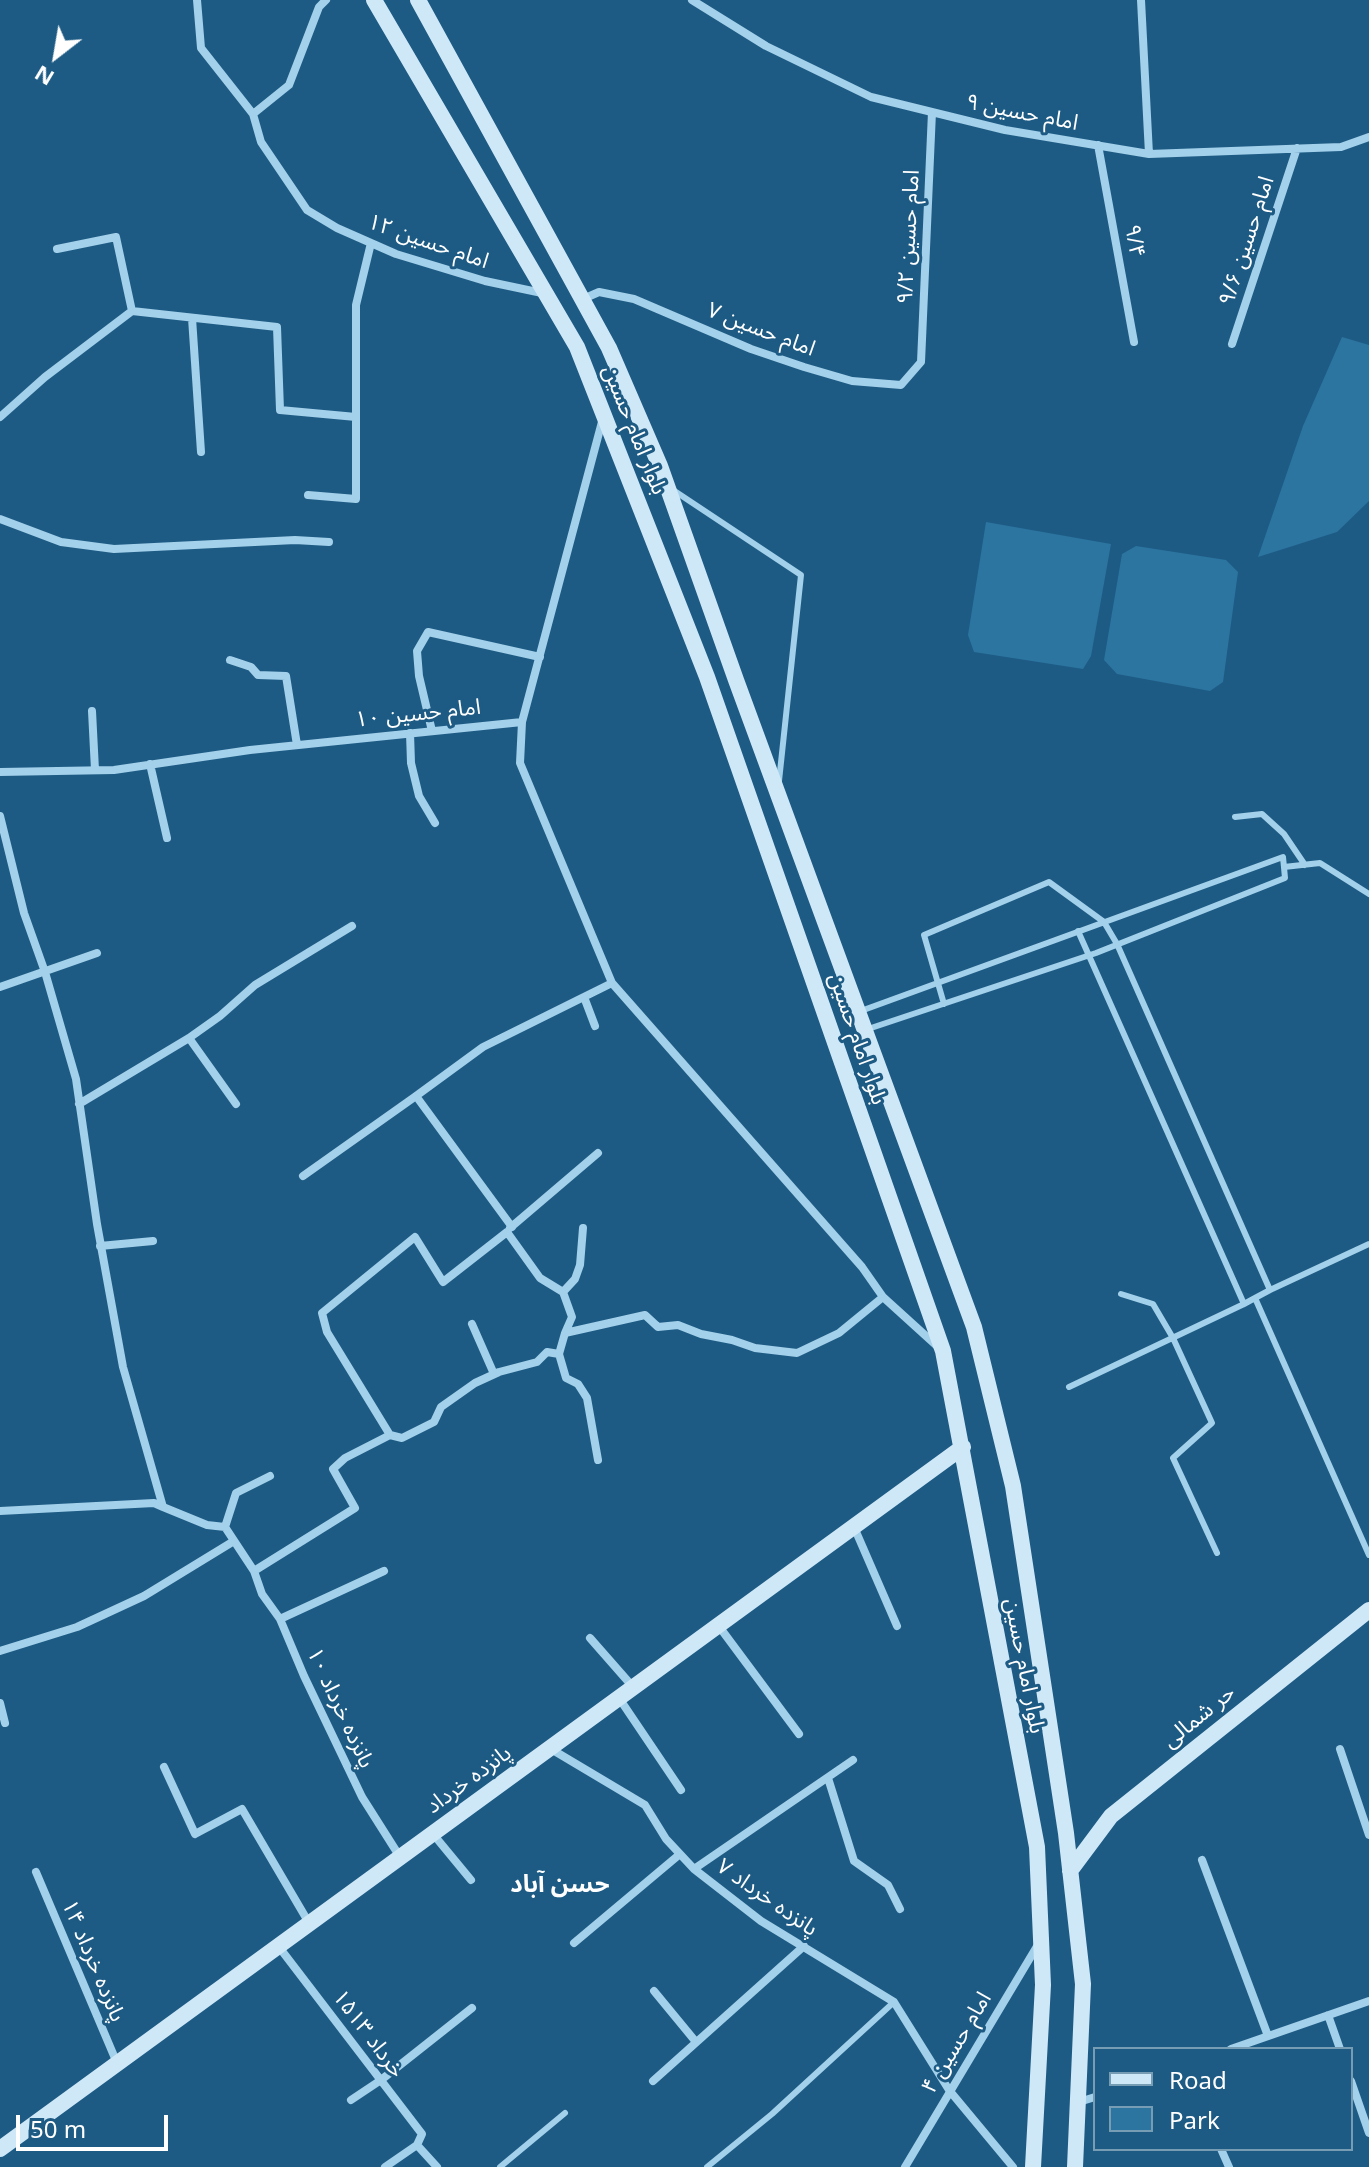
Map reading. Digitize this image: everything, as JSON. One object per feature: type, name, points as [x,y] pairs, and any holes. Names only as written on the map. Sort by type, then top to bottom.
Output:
[{"type":"main road","name":"بلوار امام حسین","points":[[374,0],[577,347],[723,721],[943,1351],[1037,1847],[1043,1985],[1033,2167]]},
{"type":"main road","name":"بلوار امام حسین","points":[[418,0],[609,348],[667,486],[974,1327],[1013,1486],[1070,1871],[1083,1984],[1075,2167]]},
{"type":"main road","points":[[723,721],[747,710]]},
{"type":"main road","name":"پانزده خرداد","points":[[0,2149],[963,1447]]},
{"type":"main road","name":"حر شمالی","points":[[1070,1871],[1111,1816],[1369,1610]]},
{"type":"street","name":"امام حسین ۱۲","points":[[197,0],[201,48],[253,114],[261,142],[307,210],[337,228],[396,254],[485,281],[547,294]]},
{"type":"street","points":[[253,114],[289,85],[319,7],[326,0]]},
{"type":"street","name":"امام حسین ۹","points":[[692,0],[766,46],[871,97],[1005,130],[1149,154],[1341,147],[1369,137]]},
{"type":"street","points":[[1141,0],[1149,154]]},
{"type":"street","name":"امام حسین ۹/۲","points":[[921,362],[932,112]]},
{"type":"street","name":"۹/۴","points":[[1098,145],[1134,342]]},
{"type":"street","name":"امام حسین ۹/۶","points":[[1232,344],[1297,148]]},
{"type":"street","points":[[57,249],[116,237],[132,311]]},
{"type":"street","points":[[308,495],[356,499],[356,305],[371,243]]},
{"type":"street","name":"امام حسین ۷","points":[[582,300],[599,292],[634,299],[751,349],[852,381],[901,385],[921,362]]},
{"type":"street","points":[[0,417],[45,377],[132,311],[277,327],[280,410],[356,417]]},
{"type":"street","points":[[192,318],[201,452]]},
{"type":"street","points":[[605,414],[522,722],[520,763],[612,983],[862,1267],[883,1297],[943,1351]]},
{"type":"street","points":[[0,519],[61,542],[114,549],[295,540],[329,542]]},
{"type":"street","points":[[432,731],[419,676],[417,651],[428,632],[540,657]]},
{"type":"street","points":[[230,660],[251,667],[258,675],[286,676],[297,745]]},
{"type":"street","points":[[92,711],[95,770]]},
{"type":"street","name":"امام حسین ۱۰","points":[[0,772],[95,770],[522,722]]},
{"type":"street","points":[[410,733],[411,763],[419,796],[435,823]]},
{"type":"street","points":[[150,764],[167,838]]},
{"type":"street","points":[[0,816],[24,913],[45,972],[76,1079],[100,1246],[123,1367],[163,1507]]},
{"type":"street","points":[[79,1104],[189,1038],[255,985],[352,926]]},
{"type":"street","points":[[0,987],[97,953]]},
{"type":"street","points":[[303,1176],[483,1047],[612,983]]},
{"type":"street","points":[[584,997],[595,1026]]},
{"type":"street","points":[[189,1038],[236,1104]]},
{"type":"street","points":[[416,1096],[540,1278],[563,1292],[572,1317],[559,1354],[566,1378],[578,1384],[587,1398],[598,1460]]},
{"type":"street","points":[[390,1435],[327,1332],[322,1313],[415,1237],[443,1282],[598,1153]]},
{"type":"street","points":[[563,1292],[575,1279],[580,1265],[583,1228]]},
{"type":"street","points":[[100,1246],[153,1241]]},
{"type":"street","points":[[565,1333],[645,1315],[658,1327],[678,1325],[755,1348],[797,1353],[839,1333],[883,1297]]},
{"type":"street","points":[[472,1324],[494,1374]]},
{"type":"street","points":[[254,1571],[355,1508],[333,1469],[345,1458],[390,1435],[402,1438],[434,1422],[441,1407],[475,1383],[494,1374],[537,1362],[547,1352],[559,1354]]},
{"type":"street","points":[[0,1511],[154,1503],[197,1522],[225,1527],[236,1493],[270,1476]]},
{"type":"street","points":[[854,1526],[897,1626]]},
{"type":"street","name":"پانزده خرداد ۱۰","points":[[225,1527],[254,1571],[262,1594],[280,1619],[362,1797],[400,1858]]},
{"type":"street","points":[[0,1651],[77,1627],[144,1596],[234,1541]]},
{"type":"street","points":[[280,1619],[384,1571]]},
{"type":"street","points":[[718,1625],[799,1734]]},
{"type":"street","points":[[590,1638],[633,1687]]},
{"type":"street","points":[[619,1698],[681,1790]]},
{"type":"street","points":[[0,1703],[5,1723]]},
{"type":"street","name":"پانزده خرداد ۷","points":[[550,1748],[645,1805],[666,1839],[694,1869],[761,1921],[894,2002],[949,2090],[1013,2167]]},
{"type":"street","points":[[1340,1749],[1369,1835]]},
{"type":"street","points":[[694,1869],[853,1760]]},
{"type":"street","points":[[164,1767],[195,1834],[242,1809],[310,1924]]},
{"type":"street","points":[[828,1778],[854,1861],[888,1885],[900,1909]]},
{"type":"street","points":[[433,1834],[471,1880]]},
{"type":"street","points":[[574,1943],[680,1854]]},
{"type":"street","points":[[1202,1860],[1268,2036]]},
{"type":"street","name":"پانزده خرداد ۱۴","points":[[36,1872],[118,2064]]},
{"type":"street","name":"امام حسین ۴","points":[[905,2167],[1041,1939]]},
{"type":"street","points":[[653,2081],[804,1946]]},
{"type":"street","name":"۱۵خرداد ۱۳","points":[[279,1947],[422,2134],[417,2145]]},
{"type":"street","points":[[654,1991],[696,2042]]},
{"type":"street","points":[[1237,2047],[1369,2001]]},
{"type":"street","points":[[351,2100],[472,2008]]},
{"type":"street","points":[[1328,2015],[1339,2047]]},
{"type":"street","points":[[1353,2087],[1369,2133]]},
{"type":"street","points":[[1078,2103],[1093,2098]]},
{"type":"street","points":[[385,2167],[417,2145],[437,2167]]},
{"type":"lane","points":[[667,486],[801,575],[777,793]]},
{"type":"lane","points":[[1235,817],[1262,814],[1284,834],[1305,865]]},
{"type":"lane","points":[[858,1012],[1283,857],[1285,878],[1088,955],[864,1030]]},
{"type":"lane","points":[[1284,867],[1320,863],[1369,894]]},
{"type":"lane","points":[[944,1004],[924,935],[1049,882],[1104,922],[1117,944],[1270,1290]]},
{"type":"lane","points":[[1078,931],[1244,1304]]},
{"type":"lane","points":[[1069,1387],[1369,1244]]},
{"type":"lane","points":[[1121,1294],[1153,1304],[1173,1338],[1212,1423],[1173,1458],[1217,1553]]},
{"type":"lane","points":[[1255,1298],[1369,1555]]},
{"type":"lane","points":[[707,2167],[772,2114],[894,2002]]},
{"type":"lane","points":[[500,2167],[565,2113]]},
{"type":"green space","points":[[1342,337],[1369,345],[1369,501],[1337,532],[1258,557],[1303,426]]},
{"type":"green space","points":[[986,522],[1111,544],[1091,656],[1083,669],[974,652],[968,635]]},
{"type":"green space","points":[[1136,546],[1226,560],[1238,572],[1223,682],[1210,691],[1117,674],[1104,660],[1122,554]]},
{"type":"district","name":"حسن آباد","points":[[560,1885]]}]
